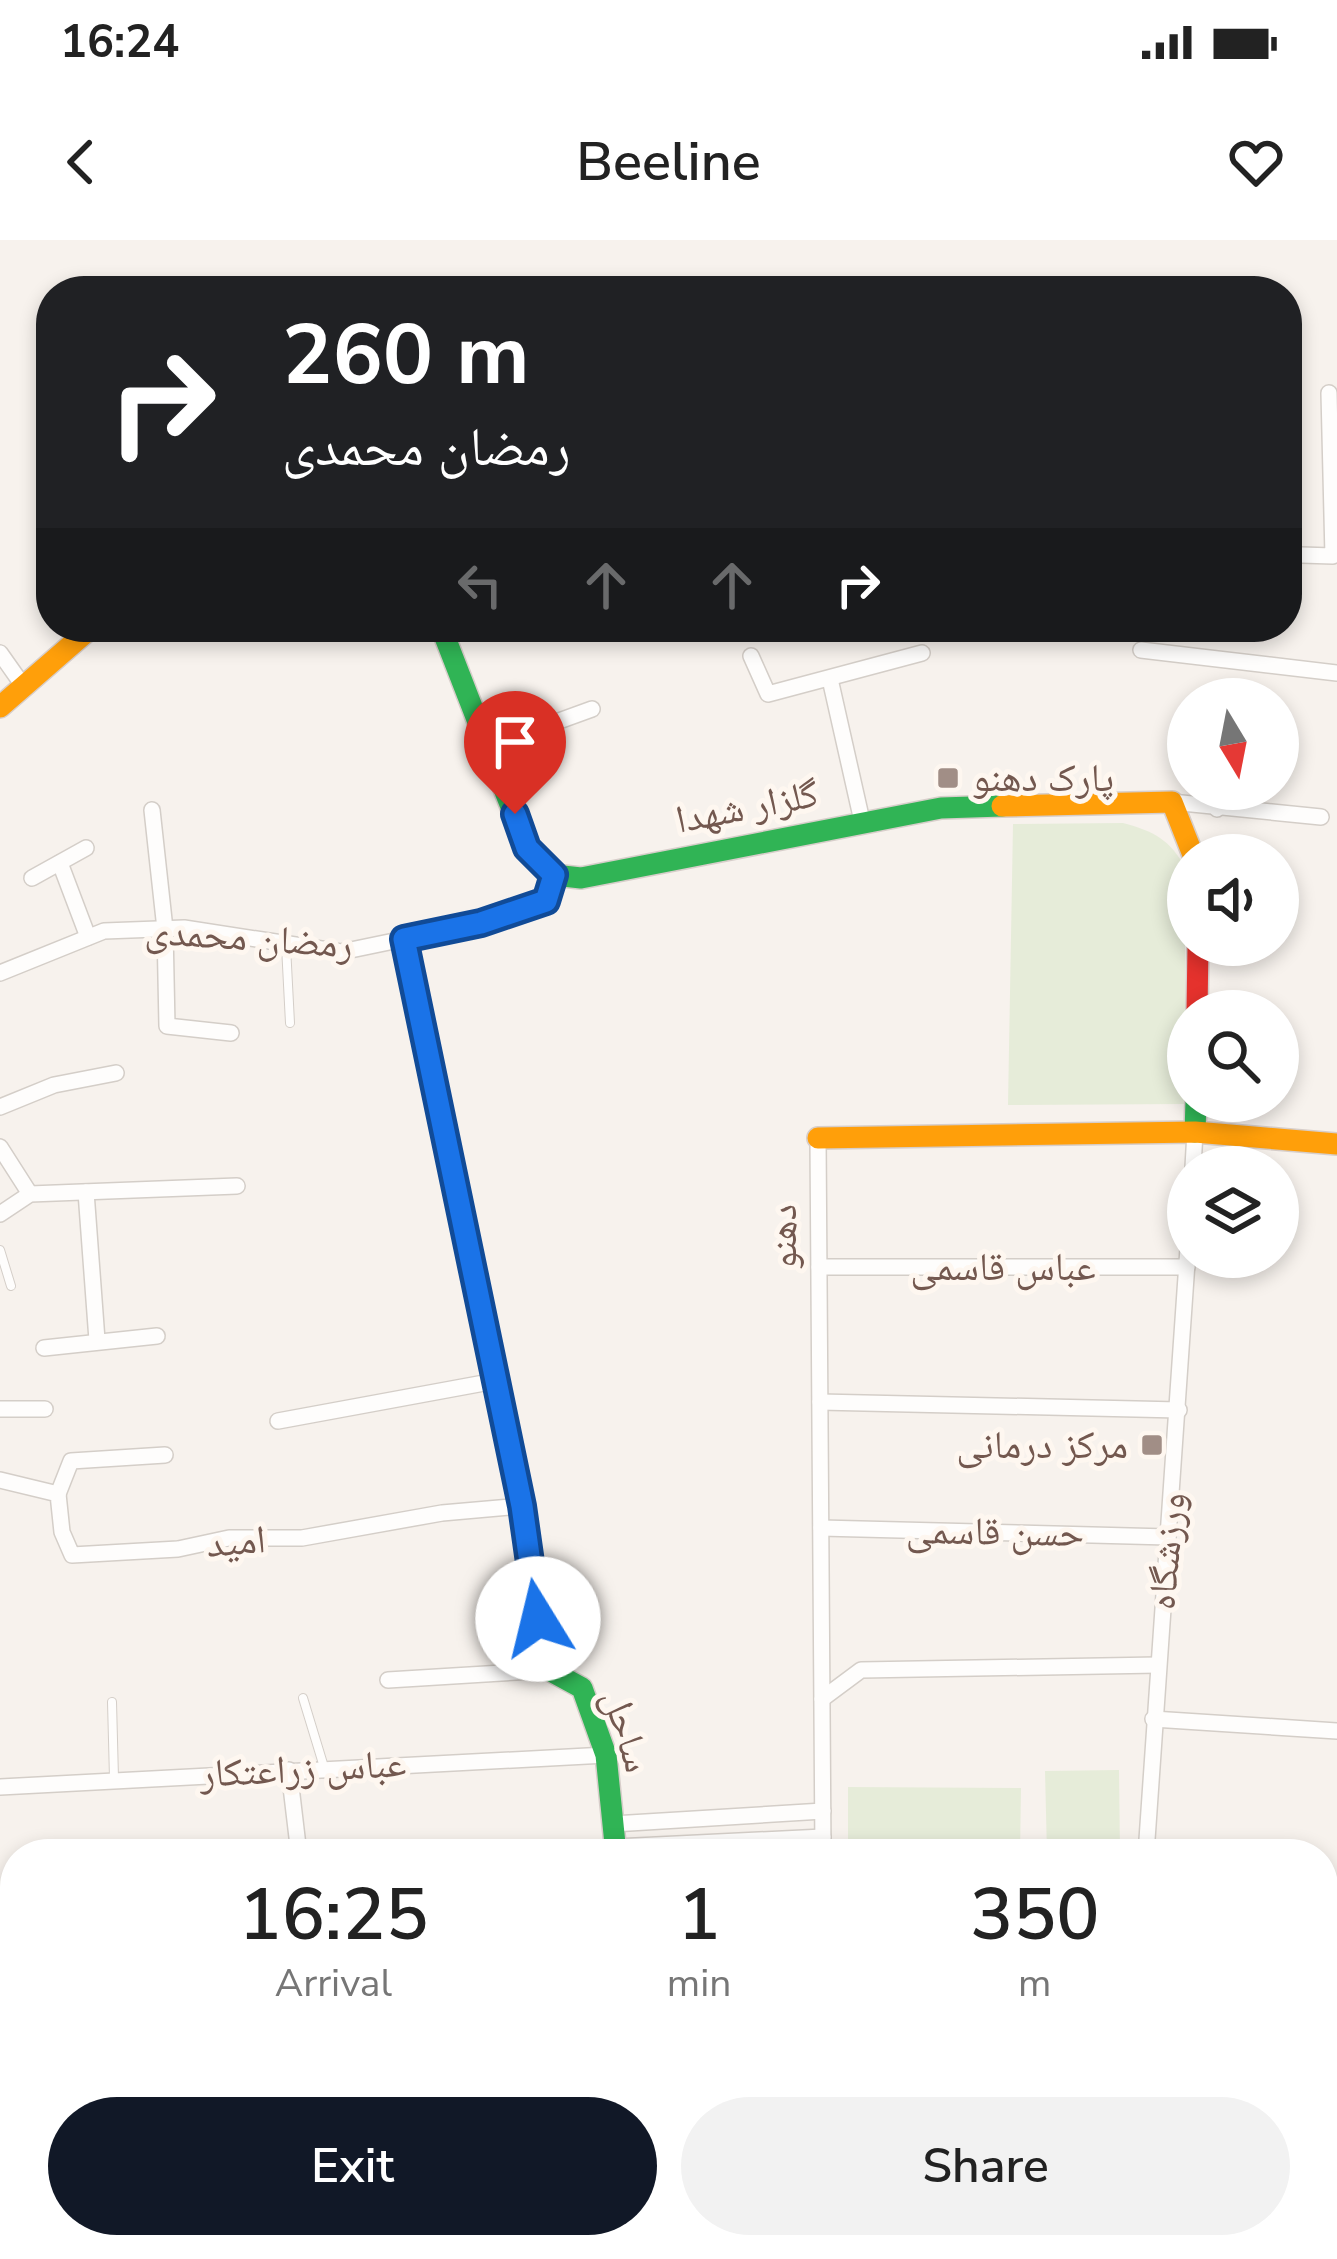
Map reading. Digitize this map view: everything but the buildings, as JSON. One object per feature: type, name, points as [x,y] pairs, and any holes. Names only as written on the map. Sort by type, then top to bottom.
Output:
[{"type":"street","points":[[1302,555],[1333,556],[1329,393]]},
{"type":"street","points":[[0,707],[75,642]]},
{"type":"street","points":[[447,642],[527,848],[554,875]]},
{"type":"street","points":[[1141,650],[1337,673]]},
{"type":"street","points":[[751,656],[768,694],[922,652]]},
{"type":"street","points":[[0,653],[24,687]]},
{"type":"street","points":[[830,679],[862,821]]},
{"type":"street","points":[[490,746],[592,709]]},
{"type":"street","name":"گلزار شهدا","points":[[554,875],[581,878],[941,808],[1167,802]]},
{"type":"street","points":[[1239,810],[1321,817]]},
{"type":"street","points":[[152,811],[165,928],[167,1026],[231,1033]]},
{"type":"street","points":[[32,878],[86,848]]},
{"type":"street","points":[[59,862],[88,937]]},
{"type":"street","name":"رمضان محمدی","points":[[0,973],[104,931],[165,928],[340,952],[481,923],[546,901],[554,875]]},
{"type":"street","name":"ساحل","points":[[404,939],[522,1506],[549,1670],[582,1688],[606,1755],[615,1839]]},
{"type":"street","points":[[0,1107],[54,1085],[116,1073]]},
{"type":"street","points":[[1195,1146],[1196,1122]]},
{"type":"street","name":"دهنو","points":[[823,1839],[818,1138],[1196,1132],[1337,1144]]},
{"type":"street","points":[[0,1147],[30,1194]]},
{"type":"street","points":[[0,1214],[30,1194],[237,1186]]},
{"type":"street","points":[[86,1192],[97,1340]]},
{"type":"street","name":"عباس قاسمی","points":[[819,1267],[1167,1267]]},
{"type":"street","name":"ورزشگاه","points":[[1147,1839],[1186,1278]]},
{"type":"street","points":[[44,1348],[157,1336]]},
{"type":"street","points":[[278,1420],[495,1381]]},
{"type":"street","points":[[820,1402],[1179,1410]]},
{"type":"street","points":[[0,1409],[45,1409]]},
{"type":"street","points":[[0,1480],[58,1494],[71,1461],[165,1455]]},
{"type":"street","name":"امید","points":[[58,1494],[71,1555],[178,1549],[229,1538],[302,1538],[442,1513],[522,1506]]},
{"type":"street","name":"حسن قاسمی","points":[[821,1528],[1168,1537]]},
{"type":"street","points":[[822,1699],[861,1670],[1158,1665]]},
{"type":"street","points":[[388,1680],[549,1670]]},
{"type":"street","points":[[1153,1719],[1337,1732]]},
{"type":"street","name":"عباس زراعتکار","points":[[0,1787],[606,1755]]},
{"type":"street","points":[[290,1770],[297,1839]]},
{"type":"street","points":[[635,1839],[823,1811]]},
{"type":"lane","points":[[286,946],[290,1023]]},
{"type":"lane","points":[[0,1250],[11,1286]]},
{"type":"lane","points":[[303,1698],[324,1768]]},
{"type":"lane","points":[[112,1702],[114,1780]]},
{"type":"green space","points":[[1123,823],[1167,844],[1167,966],[1185,966],[1185,990],[1167,990],[1167,1104],[1008,1105],[1013,824]]},
{"type":"green space","points":[[1119,1770],[1120,1839],[1047,1839],[1045,1771]]},
{"type":"green space","points":[[848,1787],[1021,1788],[1020,1839],[848,1839]]},
{"type":"traffic: fast","points":[[447,642],[527,848],[554,875],[581,878],[941,808],[1002,806]]},
{"type":"traffic: fast","points":[[404,939],[522,1506],[549,1670],[582,1688],[606,1755],[614,1839]]},
{"type":"traffic: fast","points":[[1195,1122],[1195,1132]]},
{"type":"traffic: slow","points":[[0,707],[75,642]]},
{"type":"traffic: slow","points":[[1002,806],[1172,802],[1185,834]]},
{"type":"traffic: slow","points":[[818,1138],[1195,1132],[1337,1144]]},
{"type":"traffic: jam","points":[[1197,990],[1198,966]]},
{"type":"place","name":"پارک دهنو","points":[[948,778]]},
{"type":"place","name":"مرکز درمانی","points":[[1152,1445]]},
{"type":"route","points":[[515,814],[527,848],[554,875],[546,901],[481,923],[404,939],[522,1506],[538,1619]]}]
